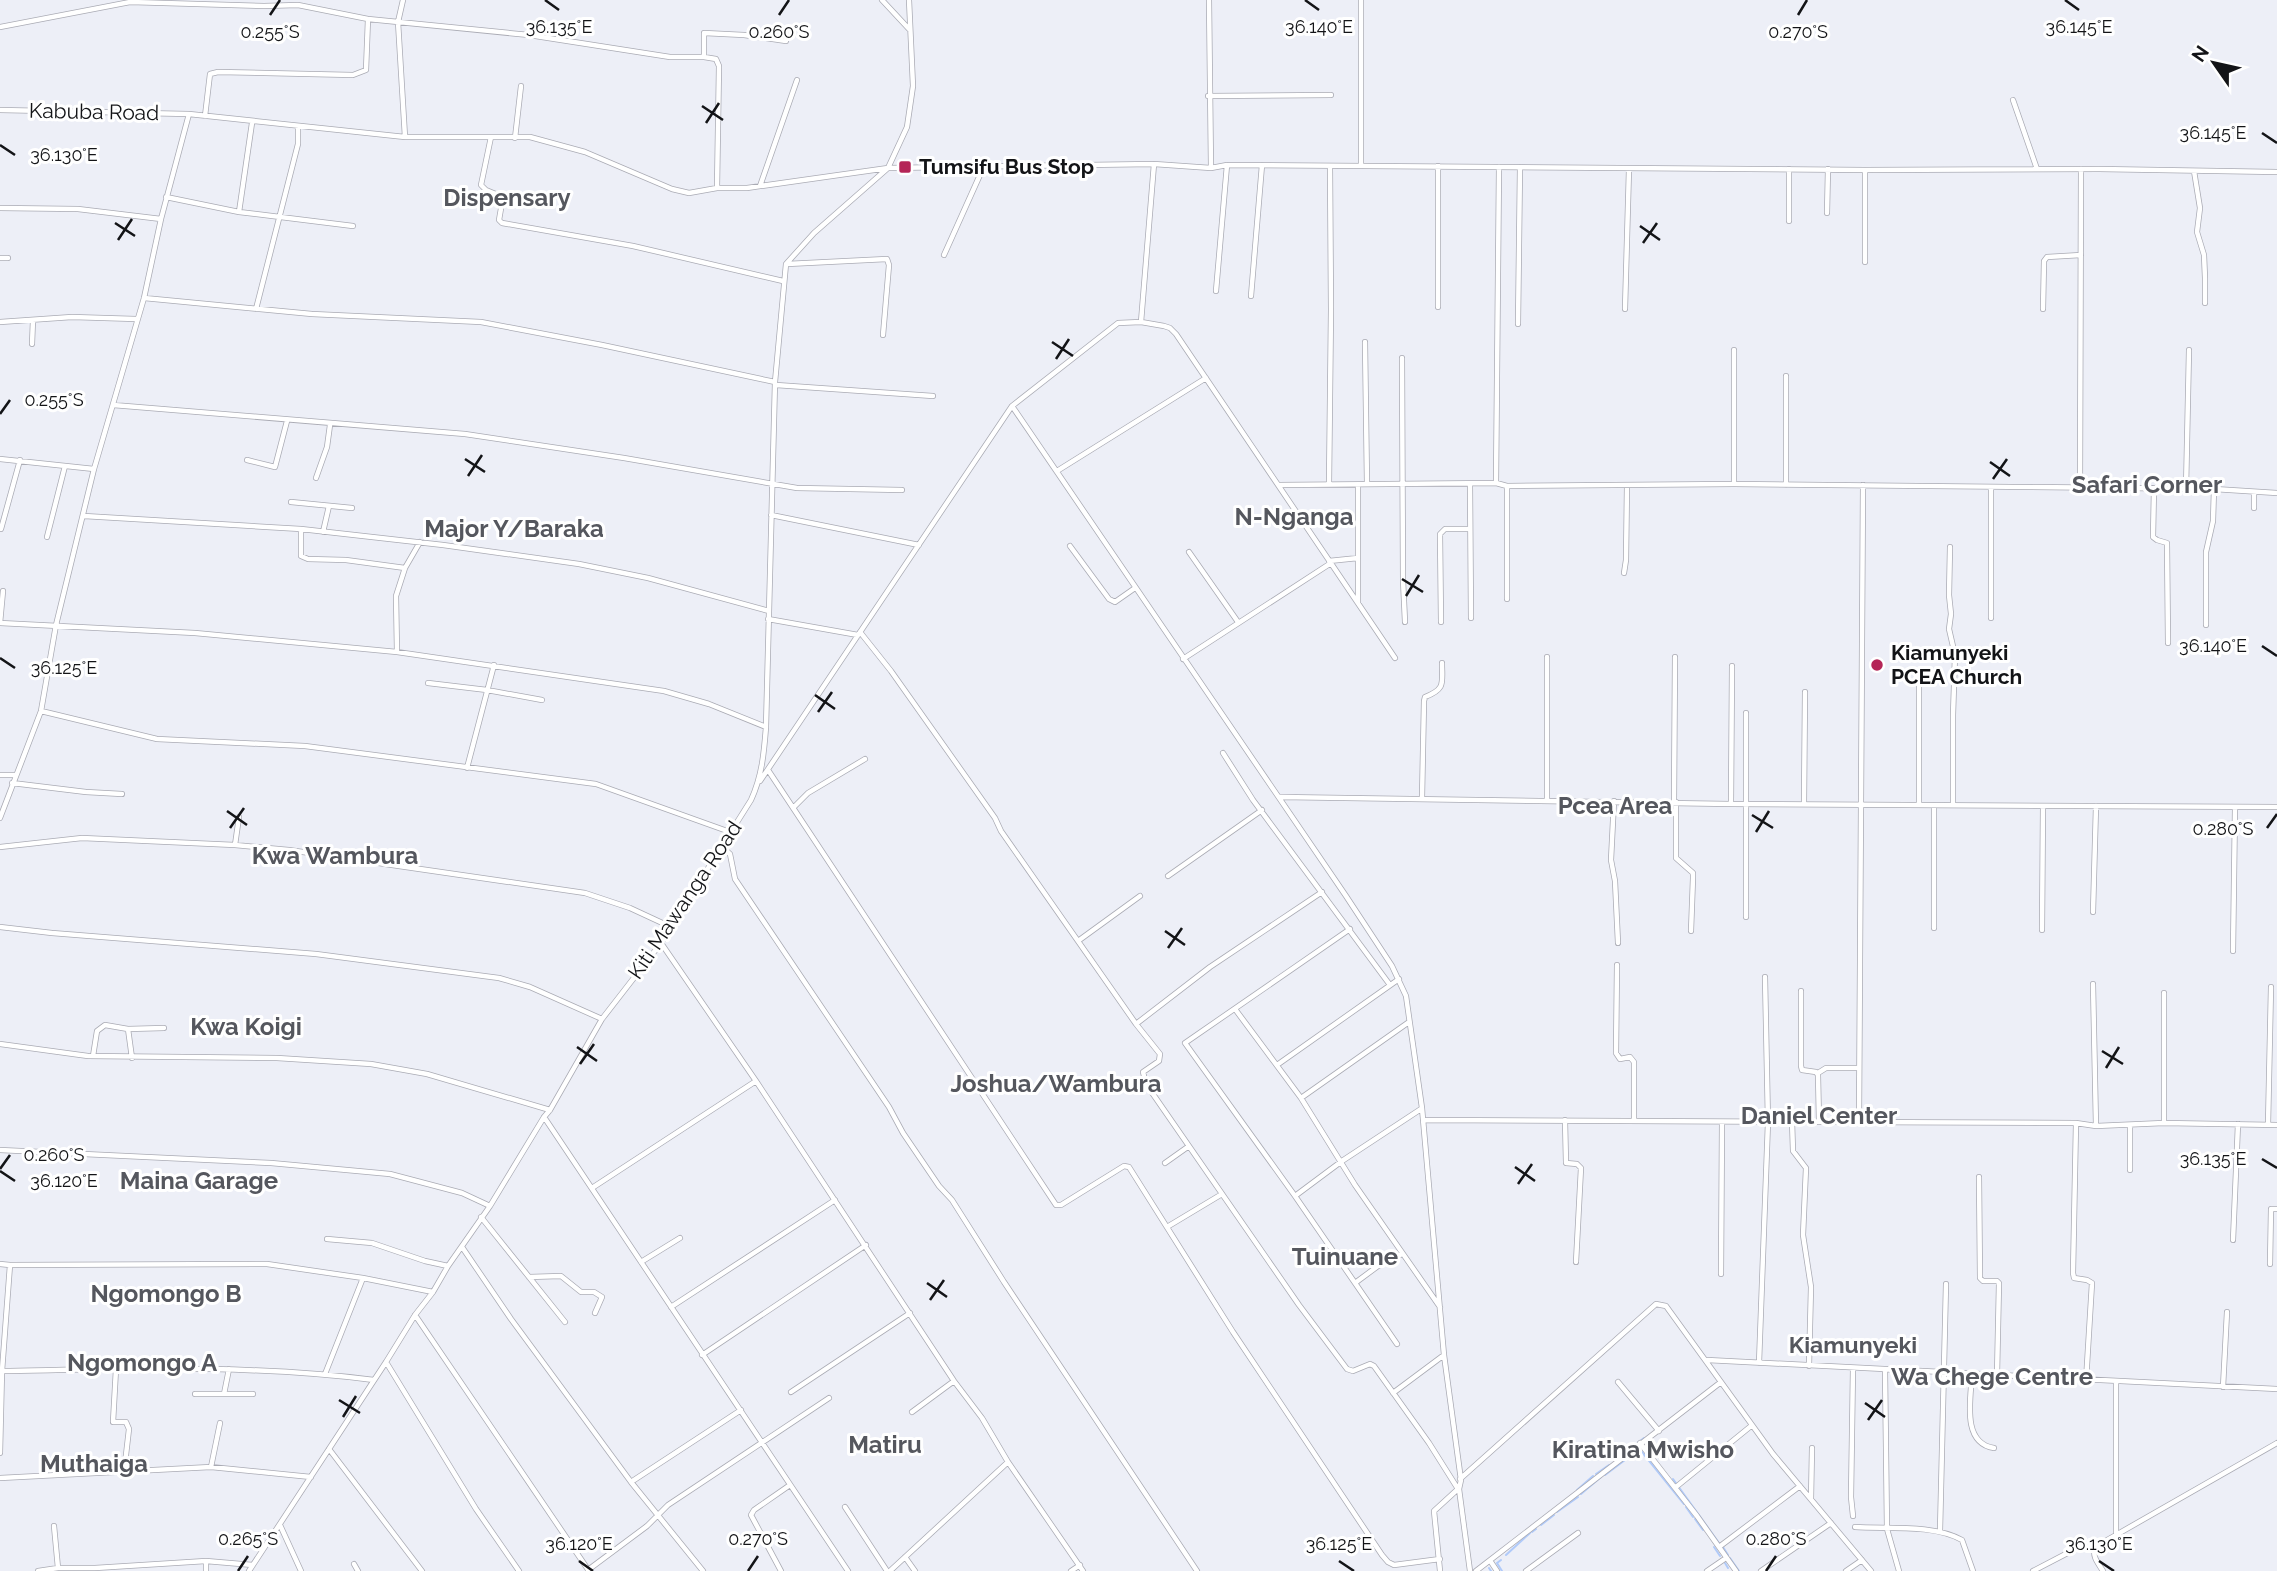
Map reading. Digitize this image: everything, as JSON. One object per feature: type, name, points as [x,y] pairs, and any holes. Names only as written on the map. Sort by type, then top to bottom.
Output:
[{"type":"street","points":[[402,0],[398,22],[405,136]]},
{"type":"street","points":[[882,0],[909,29]]},
{"type":"street","points":[[786,264],[814,233],[888,168],[908,127],[913,86],[909,0]]},
{"type":"street","points":[[1209,0],[1208,96],[1211,168]]},
{"type":"street","points":[[1361,0],[1362,166]]},
{"type":"street","points":[[0,27],[131,2],[312,6],[368,19],[529,35],[656,55],[716,59],[719,66],[717,188]]},
{"type":"street","points":[[205,116],[210,74],[353,75],[366,70],[368,19]]},
{"type":"street","points":[[704,57],[703,37],[704,33],[708,32],[786,41]]},
{"type":"street","points":[[760,186],[797,80]]},
{"type":"street","points":[[515,138],[521,86]]},
{"type":"street","points":[[1208,96],[1331,95]]},
{"type":"street","points":[[2013,100],[2037,169]]},
{"type":"street","name":"Kabuba Road","points":[[0,110],[189,114],[405,136],[530,137],[571,147],[689,193],[888,168],[984,166],[1154,164],[1211,168],[1262,165],[2277,172]]},
{"type":"street","points":[[0,818],[41,711],[56,625],[94,469],[144,298],[166,197],[189,114]]},
{"type":"street","points":[[239,212],[252,122]]},
{"type":"street","points":[[256,309],[279,216],[284,207],[289,174],[299,144],[298,127]]},
{"type":"street","points":[[491,137],[481,184],[486,190],[503,197],[499,220],[502,223],[633,246],[783,281]]},
{"type":"street","points":[[1141,322],[1154,164]]},
{"type":"street","points":[[1216,291],[1227,165]]},
{"type":"street","points":[[1251,296],[1262,165]]},
{"type":"street","points":[[944,255],[984,166]]},
{"type":"street","points":[[1329,484],[1330,166]]},
{"type":"street","points":[[1438,166],[1438,307]]},
{"type":"street","points":[[1496,483],[1499,167]]},
{"type":"street","points":[[1518,324],[1520,167]]},
{"type":"street","points":[[1625,309],[1629,169]]},
{"type":"street","points":[[1789,169],[1789,220]]},
{"type":"street","points":[[1827,213],[1828,169]]},
{"type":"street","points":[[2080,488],[2081,169]]},
{"type":"street","points":[[1865,170],[1865,262]]},
{"type":"street","points":[[2194,171],[2200,208],[2197,232],[2204,255],[2206,278],[2205,303]]},
{"type":"street","points":[[166,197],[239,212],[353,226]]},
{"type":"street","points":[[0,208],[78,209],[161,219]]},
{"type":"street","points":[[2043,309],[2047,257],[2081,255]]},
{"type":"street","points":[[0,258],[8,258]]},
{"type":"street","points":[[786,264],[887,259],[889,265],[883,335]]},
{"type":"street","name":"Kiti Mawanga Road","points":[[249,1571],[489,1206],[550,1110],[602,1019],[661,943],[722,847],[758,783],[764,758],[766,727],[775,384],[786,264]]},
{"type":"street","points":[[144,298],[256,309],[481,323],[603,345],[775,384],[933,396]]},
{"type":"street","points":[[0,322],[72,317],[136,319]]},
{"type":"street","points":[[32,344],[33,320]]},
{"type":"street","points":[[758,783],[1012,406],[1118,323],[1141,322],[1170,328],[1395,658]]},
{"type":"street","points":[[1365,342],[1367,484]]},
{"type":"street","points":[[1734,350],[1734,484]]},
{"type":"street","points":[[2186,489],[2189,350]]},
{"type":"street","points":[[1402,358],[1405,622]]},
{"type":"street","points":[[1786,376],[1786,485]]},
{"type":"street","points":[[1057,471],[1206,378]]},
{"type":"street","points":[[113,405],[465,434],[797,488],[902,490]]},
{"type":"street","points":[[1012,406],[1279,797],[1399,979],[1406,996],[1422,1108],[1444,1355],[1461,1480],[1458,1489],[1434,1511],[1440,1571]]},
{"type":"street","points":[[247,460],[273,469],[287,421]]},
{"type":"street","points":[[316,478],[327,446],[331,428],[329,424]]},
{"type":"street","points":[[0,459],[94,469]]},
{"type":"street","points":[[1,529],[20,460]]},
{"type":"street","points":[[47,537],[65,466]]},
{"type":"street","points":[[1470,484],[1471,618]]},
{"type":"street","points":[[1279,485],[1863,485],[2214,489],[2277,493]]},
{"type":"street","points":[[1358,485],[1358,604]]},
{"type":"street","points":[[1623,573],[1626,560],[1627,485]]},
{"type":"street","points":[[1859,1121],[1863,485]]},
{"type":"street","points":[[1507,486],[1507,600]]},
{"type":"street","points":[[1991,487],[1991,618]]},
{"type":"street","points":[[2154,488],[2153,537],[2167,543],[2168,643]]},
{"type":"street","points":[[2206,625],[2206,552],[2212,531],[2214,489]]},
{"type":"street","points":[[2254,492],[2254,508]]},
{"type":"street","points":[[291,502],[352,509]]},
{"type":"street","points":[[323,532],[329,506]]},
{"type":"street","points":[[771,515],[919,545]]},
{"type":"street","points":[[84,516],[301,529],[420,542],[614,571],[769,611]]},
{"type":"street","points":[[301,529],[301,556],[305,558],[405,568]]},
{"type":"street","points":[[1441,622],[1440,534],[1444,529],[1470,529]]},
{"type":"street","points":[[397,652],[396,596],[405,568],[420,542]]},
{"type":"street","points":[[1070,546],[1109,599],[1115,602],[1135,588]]},
{"type":"street","points":[[1950,547],[1950,629],[1955,655],[1953,804]]},
{"type":"street","points":[[1189,552],[1238,622]]},
{"type":"street","points":[[1183,659],[1330,562],[1358,558]]},
{"type":"street","points":[[3,591],[0,623],[195,633],[342,645],[494,665],[664,691],[709,704],[766,727]]},
{"type":"street","points":[[768,619],[859,634],[891,671],[1136,1024],[1160,1054],[1159,1061],[1143,1072],[1146,1084],[1222,1194],[1345,1367],[1353,1371],[1370,1364],[1374,1366],[1453,1479],[1458,1489],[1470,1571]]},
{"type":"street","points":[[1546,657],[1546,801]]},
{"type":"street","points":[[1675,657],[1676,858],[1693,873],[1691,930]]},
{"type":"street","points":[[1422,798],[1424,701],[1425,697],[1441,688],[1441,663]]},
{"type":"street","points":[[467,768],[494,665]]},
{"type":"street","points":[[1731,804],[1732,666]]},
{"type":"street","points":[[1919,679],[1919,804]]},
{"type":"street","points":[[428,683],[542,700]]},
{"type":"street","points":[[1804,803],[1805,692]]},
{"type":"street","points":[[41,711],[157,739],[305,746],[596,785],[730,832]]},
{"type":"street","points":[[1746,713],[1746,917]]},
{"type":"street","points":[[1223,754],[1390,985]]},
{"type":"street","points":[[793,808],[808,793],[865,760]]},
{"type":"street","points":[[768,770],[1056,1205],[1062,1205],[1126,1166],[1382,1555],[1394,1565],[1440,1559]]},
{"type":"street","points":[[0,775],[15,775]]},
{"type":"street","points":[[12,783],[122,794]]},
{"type":"street","points":[[1279,797],[1731,804],[2277,807]]},
{"type":"street","points":[[1615,801],[1611,860],[1615,881],[1618,943]]},
{"type":"street","points":[[1934,805],[1934,928]]},
{"type":"street","points":[[2042,930],[2043,806]]},
{"type":"street","points":[[2092,912],[2096,806]]},
{"type":"street","points":[[2233,951],[2235,808]]},
{"type":"street","points":[[1168,876],[1262,810]]},
{"type":"street","points":[[235,845],[239,817]]},
{"type":"street","points":[[0,847],[82,838],[289,850],[585,893],[630,908],[671,927]]},
{"type":"street","points":[[722,847],[730,854],[735,879],[903,1133],[939,1186],[952,1200],[1197,1571]]},
{"type":"street","points":[[1136,1024],[1210,967],[1322,892]]},
{"type":"street","points":[[1078,941],[1140,896]]},
{"type":"street","points":[[0,926],[52,933],[316,954],[499,978],[530,987],[602,1019]]},
{"type":"street","points":[[1350,929],[1185,1043],[1398,1344]]},
{"type":"street","points":[[661,943],[1083,1571]]},
{"type":"street","points":[[1618,965],[1616,1053],[1620,1059],[1630,1058],[1634,1062],[1634,1120]]},
{"type":"street","points":[[1759,1363],[1768,1122],[1765,976]]},
{"type":"street","points":[[1277,1065],[1399,979]]},
{"type":"street","points":[[2094,984],[2096,1126]]},
{"type":"street","points":[[2267,1125],[2271,987]]},
{"type":"street","points":[[1801,991],[1802,1070],[1818,1073],[1826,1068],[1859,1068]]},
{"type":"street","points":[[2164,993],[2164,1123]]},
{"type":"street","points":[[1235,1009],[1301,1098],[1355,1185],[1441,1308]]},
{"type":"street","points":[[1301,1098],[1409,1021]]},
{"type":"street","points":[[93,1056],[100,1028],[110,1024],[128,1029],[164,1028]]},
{"type":"street","points":[[128,1029],[132,1058]]},
{"type":"street","points":[[0,1044],[93,1056],[277,1058],[371,1064],[427,1074],[550,1110]]},
{"type":"street","points":[[1818,1073],[1819,1121]]},
{"type":"street","points":[[592,1188],[756,1081]]},
{"type":"street","points":[[1295,1196],[1422,1108]]},
{"type":"street","points":[[544,1117],[848,1571]]},
{"type":"street","points":[[1423,1120],[2277,1125]]},
{"type":"street","points":[[1564,1120],[1566,1164],[1577,1164],[1581,1168],[1576,1262]]},
{"type":"street","points":[[1792,1121],[1793,1151],[1806,1168],[1803,1235],[1811,1287],[1809,1366]]},
{"type":"street","points":[[1721,1274],[1722,1122]]},
{"type":"street","points":[[2076,1123],[2073,1273],[2074,1278],[2092,1283],[2086,1381]]},
{"type":"street","points":[[2233,1240],[2238,1124]]},
{"type":"street","points":[[2130,1125],[2130,1170]]},
{"type":"street","points":[[1165,1163],[1189,1146]]},
{"type":"street","points":[[0,1150],[257,1163],[390,1174],[462,1193],[489,1206]]},
{"type":"street","points":[[1979,1177],[1980,1278],[1983,1281],[1999,1283],[1997,1375]]},
{"type":"street","points":[[1167,1227],[1222,1194]]},
{"type":"street","points":[[671,1307],[835,1200]]},
{"type":"street","points":[[2270,1264],[2271,1209],[2277,1209]]},
{"type":"street","points":[[481,1217],[565,1322]]},
{"type":"street","points":[[641,1262],[680,1238]]},
{"type":"street","points":[[327,1239],[372,1243],[448,1266]]},
{"type":"street","points":[[702,1355],[866,1245]]},
{"type":"street","points":[[462,1247],[498,1301],[631,1482],[703,1571]]},
{"type":"street","points":[[1355,1283],[1378,1266],[1402,1254]]},
{"type":"street","points":[[0,1264],[267,1264],[363,1278],[433,1292]]},
{"type":"street","points":[[0,1454],[1,1371],[10,1265]]},
{"type":"street","points":[[529,1277],[561,1276],[581,1292],[594,1292],[602,1297],[596,1313]]},
{"type":"street","points":[[325,1374],[363,1278]]},
{"type":"street","points":[[1940,1531],[1945,1284]]},
{"type":"street","points":[[1453,1479],[1461,1480],[1656,1304],[1666,1306],[1707,1360],[1751,1426],[1871,1571]]},
{"type":"street","points":[[791,1392],[910,1312]]},
{"type":"street","points":[[2223,1387],[2227,1312]]},
{"type":"street","points":[[415,1315],[588,1570],[668,1505],[829,1398]]},
{"type":"street","points":[[1393,1393],[1444,1355]]},
{"type":"street","points":[[1707,1360],[2277,1389]]},
{"type":"street","points":[[386,1363],[519,1571]]},
{"type":"street","points":[[1853,1368],[1853,1516]]},
{"type":"street","points":[[116,1369],[113,1422],[126,1422],[129,1429],[124,1472]]},
{"type":"street","points":[[1,1371],[229,1369],[325,1374],[374,1380]]},
{"type":"street","points":[[224,1394],[229,1369]]},
{"type":"street","points":[[1885,1370],[1886,1529],[1899,1571]]},
{"type":"street","points":[[1972,1374],[1972,1433],[1984,1447],[1994,1448]]},
{"type":"street","points":[[912,1412],[954,1381]]},
{"type":"street","points":[[2116,1381],[2116,1534]]},
{"type":"street","points":[[1618,1382],[1659,1430]]},
{"type":"street","points":[[1476,1571],[1721,1382]]},
{"type":"street","points":[[195,1394],[253,1394]]},
{"type":"street","points":[[631,1482],[741,1410]]},
{"type":"street","points":[[211,1467],[220,1423]]},
{"type":"street","points":[[1676,1487],[1751,1426]]},
{"type":"street","points":[[1640,1443],[1676,1487],[1736,1571]]},
{"type":"street","points":[[2033,1571],[2081,1546],[2095,1547],[2277,1443]]},
{"type":"street","points":[[1811,1500],[1812,1448]]},
{"type":"street","points":[[329,1449],[422,1571]]},
{"type":"street","points":[[845,1507],[889,1571],[1009,1462]]},
{"type":"street","points":[[0,1478],[211,1467],[311,1477]]},
{"type":"street","points":[[781,1571],[751,1516],[754,1510],[790,1485]]},
{"type":"street","points":[[1719,1547],[1800,1486]]},
{"type":"street","points":[[1761,1571],[1831,1523]]},
{"type":"street","points":[[280,1525],[301,1571]]},
{"type":"street","points":[[54,1526],[58,1568]]},
{"type":"street","points":[[1855,1527],[1940,1531],[1962,1540],[1973,1571]]},
{"type":"street","points":[[1526,1571],[1578,1533]]},
{"type":"street","points":[[2095,1547],[2095,1560],[2103,1571]]},
{"type":"street","points":[[905,1557],[915,1571]]},
{"type":"street","points":[[1707,1571],[1726,1559]]},
{"type":"street","points":[[1846,1571],[1862,1560]]},
{"type":"street","points":[[206,1561],[206,1571]]},
{"type":"street","points":[[37,1571],[58,1568],[96,1570],[206,1561],[253,1565]]},
{"type":"street","points":[[1491,1562],[1497,1571]]},
{"type":"street","points":[[354,1563],[358,1571]]},
{"type":"street","points":[[1071,1571],[1080,1565]]},
{"type":"waterway","points":[[1617,1459],[1644,1438]]},
{"type":"waterway","points":[[1605,1475],[1637,1451]]},
{"type":"waterway","points":[[1642,1452],[1684,1504]]},
{"type":"waterway","points":[[1596,1474],[1609,1465]]},
{"type":"waterway","points":[[1577,1490],[1593,1476]]},
{"type":"waterway","points":[[1581,1494],[1601,1477]]},
{"type":"waterway","points":[[1673,1479],[1719,1543]]},
{"type":"waterway","points":[[1557,1512],[1578,1497]]},
{"type":"waterway","points":[[1686,1507],[1693,1517]]},
{"type":"waterway","points":[[1541,1525],[1554,1515]]},
{"type":"waterway","points":[[1695,1519],[1703,1530]]},
{"type":"waterway","points":[[1532,1532],[1536,1529]]},
{"type":"waterway","points":[[1506,1555],[1530,1533]]},
{"type":"waterway","points":[[1714,1547],[1720,1556]]},
{"type":"waterway","points":[[1723,1547],[1728,1555]]},
{"type":"waterway","points":[[1730,1558],[1739,1571]]},
{"type":"waterway","points":[[1501,1560],[1497,1563],[1502,1571]]},
{"type":"waterway","points":[[1725,1563],[1728,1568]]},
{"type":"place","name":"Tumsifu Bus Stop","points":[[905,167]]},
{"type":"place","name":"Kiamunyeki PCEA Church","points":[[1877,665]]},
{"type":"district","name":"Dispensary","points":[[507,198]]},
{"type":"district","name":"Safari Corner","points":[[2147,485]]},
{"type":"district","name":"N-Nganga","points":[[1294,517]]},
{"type":"district","name":"Major Y/Baraka","points":[[514,529]]},
{"type":"district","name":"Pcea Area","points":[[1615,806]]},
{"type":"district","name":"Kwa Wambura","points":[[335,856]]},
{"type":"district","name":"Kwa Koigi","points":[[246,1027]]},
{"type":"district","name":"Joshua/Wambura","points":[[1056,1084]]},
{"type":"district","name":"Daniel Center","points":[[1819,1116]]},
{"type":"district","name":"Maina Garage","points":[[199,1181]]},
{"type":"district","name":"Tuinuane","points":[[1345,1257]]},
{"type":"district","name":"Ngomongo B","points":[[166,1294]]},
{"type":"district","name":"Kiamunyeki","points":[[1853,1345]]},
{"type":"district","name":"Ngomongo A","points":[[142,1363]]},
{"type":"district","name":"Wa Chege Centre","points":[[1992,1377]]},
{"type":"district","name":"Matiru","points":[[885,1445]]},
{"type":"district","name":"Kiratina Mwisho","points":[[1643,1450]]},
{"type":"district","name":"Muthaiga","points":[[94,1464]]}]
